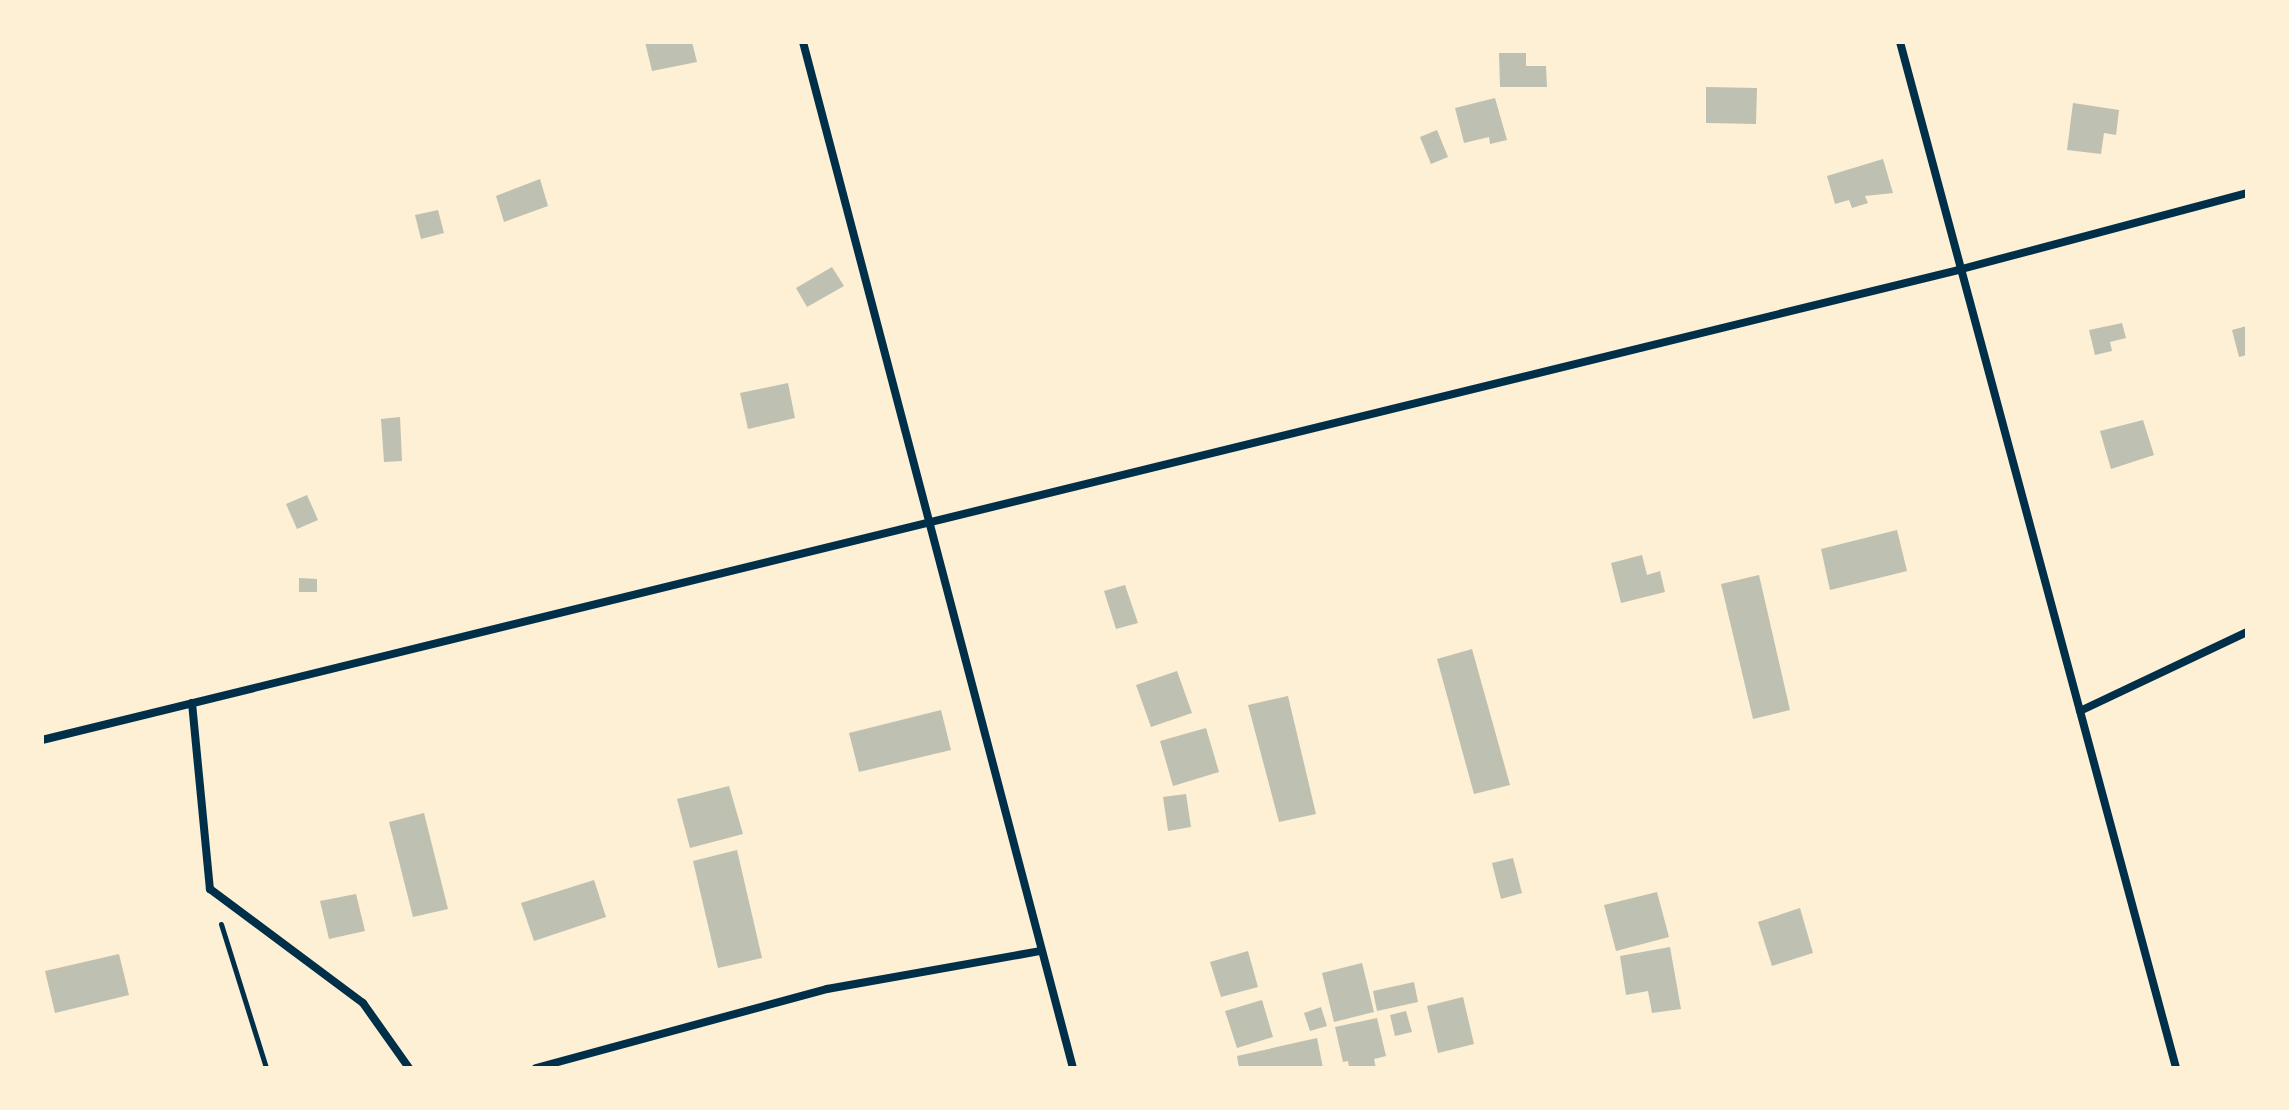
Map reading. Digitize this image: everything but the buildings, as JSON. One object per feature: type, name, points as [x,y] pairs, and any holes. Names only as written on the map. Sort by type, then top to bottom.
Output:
[{"type":"street","points":[[803,42],[1073,1068]]},
{"type":"street","points":[[1900,42],[1958,270],[2176,1068]]},
{"type":"street","points":[[42,740],[1958,270],[2247,193]]},
{"type":"street","points":[[2080,711],[2247,632]]},
{"type":"street","points":[[192,703],[210,889],[363,1003],[409,1068]]},
{"type":"street","points":[[536,1068],[827,989],[1040,951]]},
{"type":"path","points":[[210,889],[266,1068]]}]
